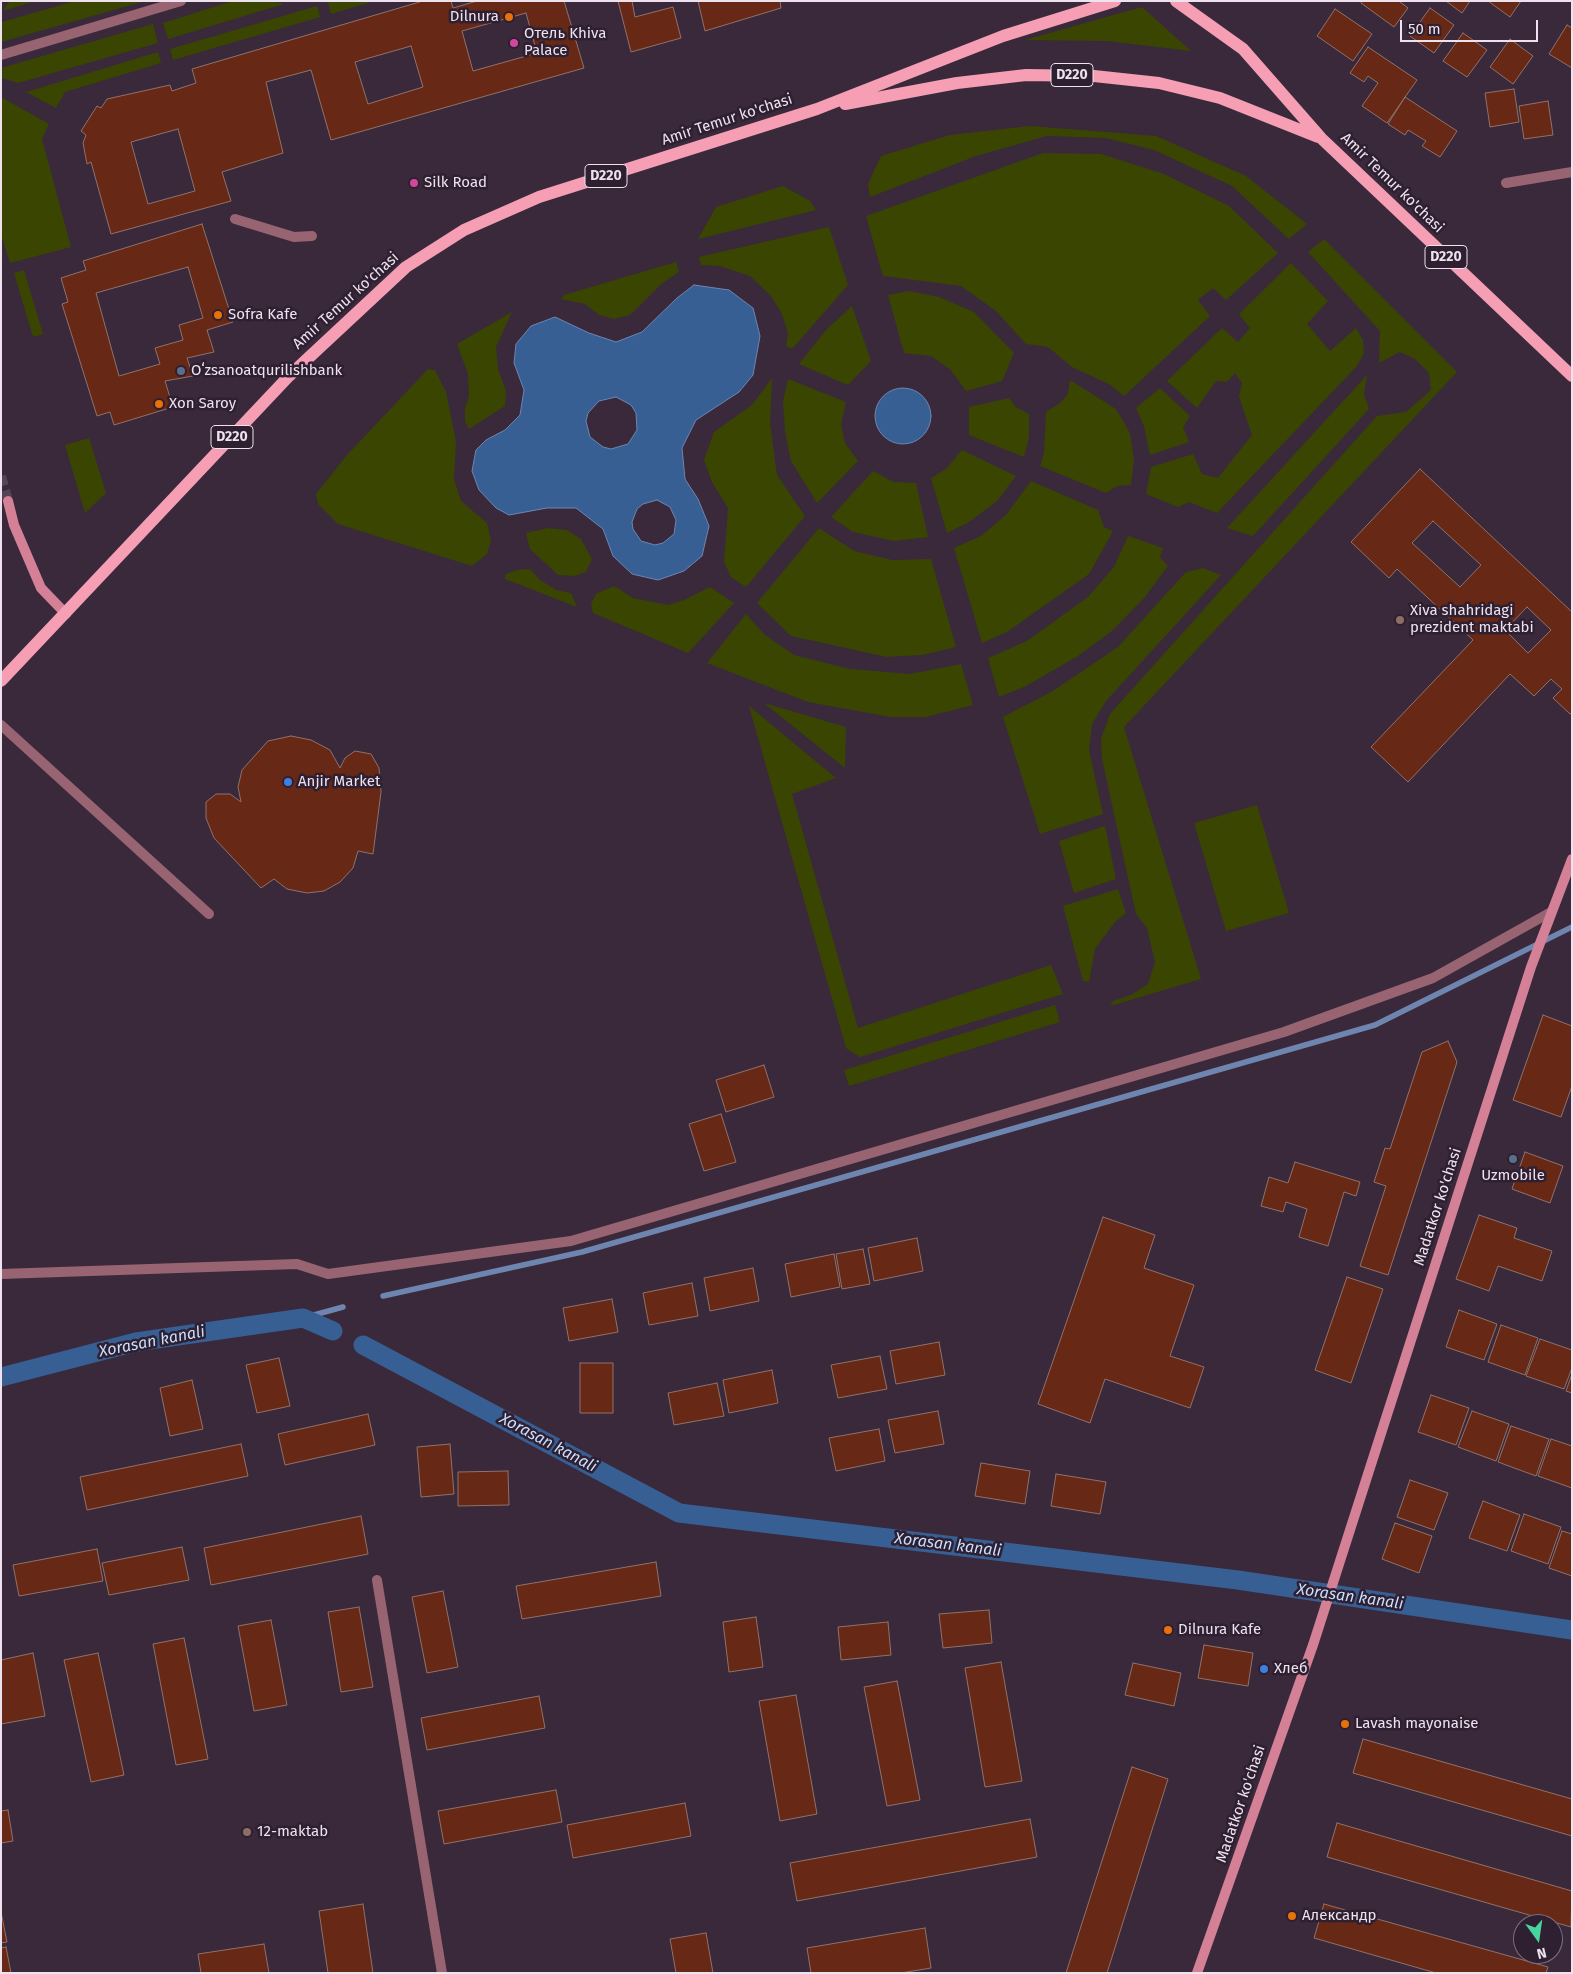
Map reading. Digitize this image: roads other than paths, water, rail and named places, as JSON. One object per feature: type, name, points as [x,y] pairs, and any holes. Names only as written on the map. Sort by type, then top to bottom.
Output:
[{"type":"main road","name":"Amir Temur ko'chasi","points":[[66,614],[288,376],[406,266],[464,230],[539,197],[816,109],[1003,36],[1115,1]]},
{"type":"main road","name":"Amir Temur ko'chasi","points":[[1176,1],[1243,49],[1321,138],[1572,376]]},
{"type":"main road","name":"Amir Temur ko'chasi","points":[[816,109],[974,81],[1026,75],[1094,76],[1159,83],[1220,98],[1321,138]]},
{"type":"main road","name":"D220","points":[[1,681],[66,614]]},
{"type":"street","points":[[1,55],[181,1]]},
{"type":"street","points":[[1506,182],[1572,172]]},
{"type":"street","points":[[235,219],[294,237],[312,236]]},
{"type":"street","points":[[8,501],[14,525],[42,588],[66,614]]},
{"type":"street","points":[[1,725],[209,914]]},
{"type":"street","name":"Madatkor ko'chasi","points":[[1197,1973],[1313,1645],[1531,967],[1572,859]]},
{"type":"street","points":[[1,1274],[297,1264],[328,1274],[571,1241],[1284,1032],[1433,978],[1551,912]]},
{"type":"street","points":[[378,1580],[442,1973]]},
{"type":"water","points":[[694,285],[729,290],[753,308],[760,336],[753,375],[739,392],[696,420],[682,448],[685,479],[698,499],[709,526],[702,556],[684,571],[658,580],[632,574],[613,556],[603,529],[576,508],[547,508],[509,515],[496,508],[479,490],[472,471],[476,450],[486,440],[505,430],[520,415],[524,390],[514,363],[516,344],[531,326],[555,317],[589,333],[616,342],[642,332],[677,298]],"holes":[[[616,397],[631,405],[636,413],[637,430],[628,444],[611,449],[603,447],[590,437],[586,421],[588,413],[599,401]],[[657,500],[670,507],[676,520],[674,534],[663,543],[655,545],[641,541],[633,529],[632,522],[637,509],[643,504]]]},
{"type":"water","points":[[903,388],[918,393],[926,401],[931,416],[926,431],[918,439],[903,444],[888,439],[880,431],[875,416],[880,401],[888,393]]},
{"type":"waterway","points":[[383,1296],[582,1252],[1375,1025],[1572,927]]},
{"type":"waterway","points":[[303,1318],[343,1307]]},
{"type":"waterway","name":"Xorasan kanali","points":[[1,1377],[136,1342],[303,1318],[333,1331]]},
{"type":"waterway","name":"Xorasan kanali","points":[[363,1345],[679,1513],[1238,1580],[1572,1630]]},
{"type":"tunnel","points":[[1,476],[8,501]]},
{"type":"place","name":"Dilnura","points":[[509,17]]},
{"type":"place","name":"Отель Khiva Palace","points":[[514,43]]},
{"type":"place","name":"Silk Road","points":[[414,183]]},
{"type":"place","name":"Sofra Kafe","points":[[218,315]]},
{"type":"place","name":"Oʻzsanoatqurilishbank","points":[[181,371]]},
{"type":"place","name":"Xon Saroy","points":[[159,404]]},
{"type":"place","name":"Xiva shahridagi prezident maktabi","points":[[1400,620]]},
{"type":"place","name":"Anjir Market","points":[[288,782]]},
{"type":"place","name":"Uzmobile","points":[[1513,1159]]},
{"type":"place","name":"Dilnura Kafe","points":[[1168,1630]]},
{"type":"place","name":"Хлеб","points":[[1264,1669]]},
{"type":"place","name":"Lavash mayonaise","points":[[1345,1724]]},
{"type":"place","name":"12-maktab","points":[[247,1832]]},
{"type":"place","name":"Александр","points":[[1292,1916]]}]
